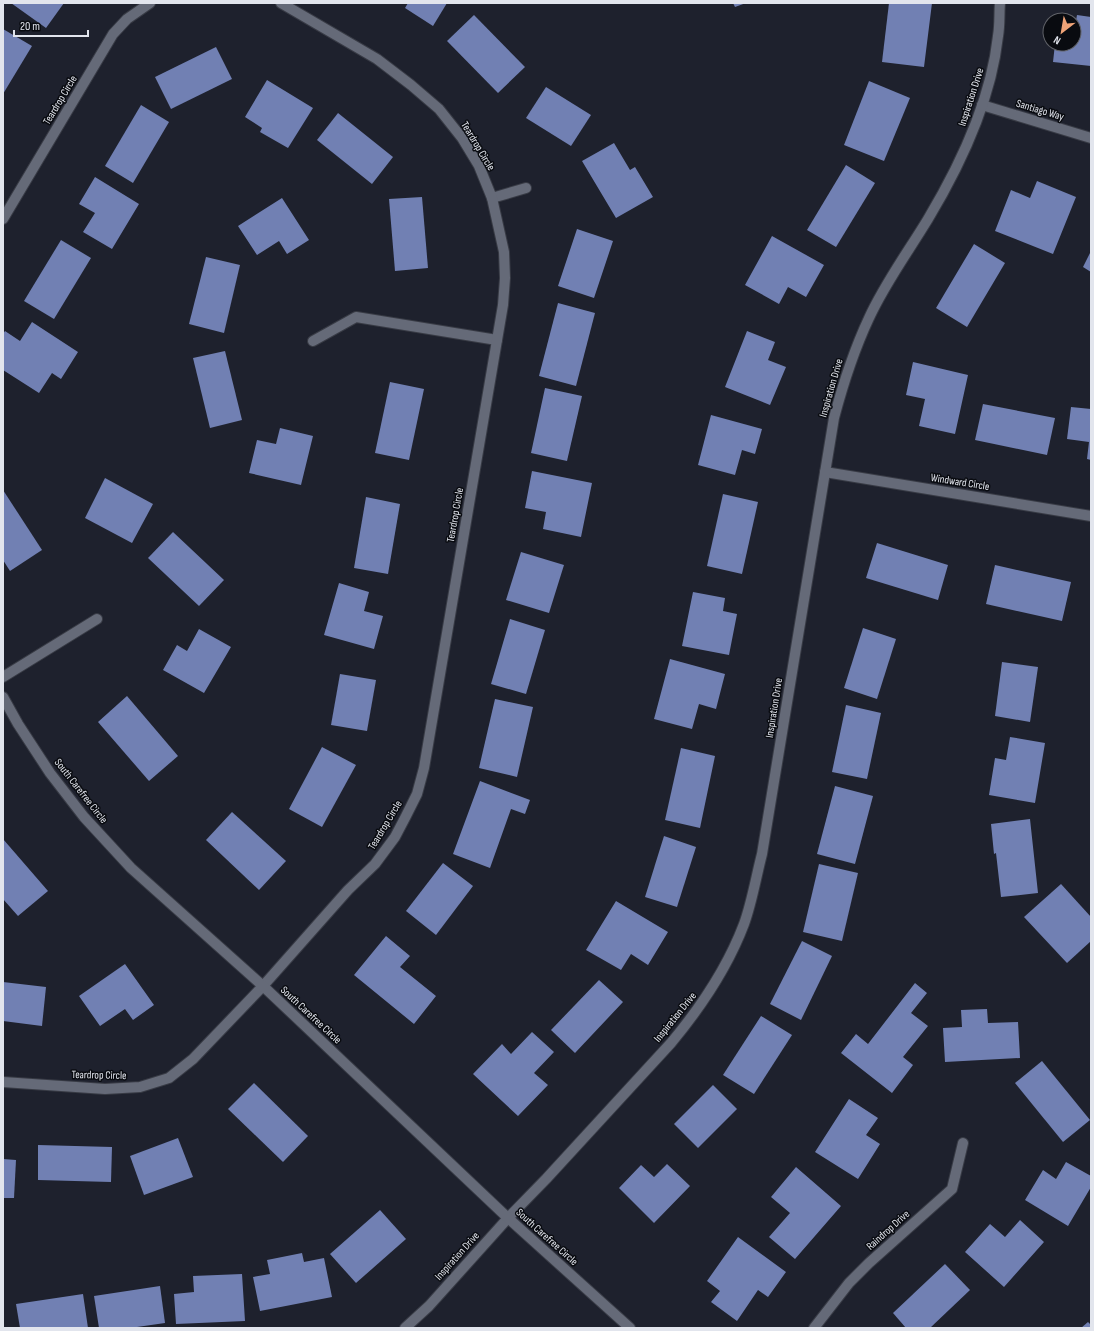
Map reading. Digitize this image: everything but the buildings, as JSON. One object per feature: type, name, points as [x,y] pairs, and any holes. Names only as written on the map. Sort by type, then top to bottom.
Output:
[{"type":"street","name":"Teardrop Circle","points":[[3,219],[113,34],[127,19],[150,3]]},
{"type":"street","name":"Teardrop Circle","points":[[3,1082],[105,1089],[140,1087],[168,1078],[193,1060],[263,986],[348,890],[375,864],[394,837],[416,794],[424,768],[497,340],[505,278],[504,252],[492,198],[479,166],[462,138],[439,109],[377,59],[281,3]]},
{"type":"street","name":"Inspiration Drive","points":[[405,1328],[429,1306],[508,1218],[552,1174],[690,1020],[722,972],[734,950],[744,923],[762,854],[834,418],[843,384],[869,318],[881,295],[929,218],[956,169],[968,142],[982,105],[993,66],[998,36],[1000,3]]},
{"type":"street","name":"Santiago Way","points":[[982,105],[1091,138]]},
{"type":"street","points":[[492,198],[526,188]]},
{"type":"street","points":[[313,341],[356,317],[497,340]]},
{"type":"street","name":"Windward Circle","points":[[825,472],[1091,516]]},
{"type":"street","points":[[3,677],[97,619]]},
{"type":"street","name":"South Carefree Circle","points":[[3,697],[18,724],[50,773],[84,816],[131,868],[263,986],[508,1218],[630,1328]]},
{"type":"street","name":"Raindrop Drive","points":[[814,1328],[849,1283],[869,1263],[952,1189],[963,1143]]}]
